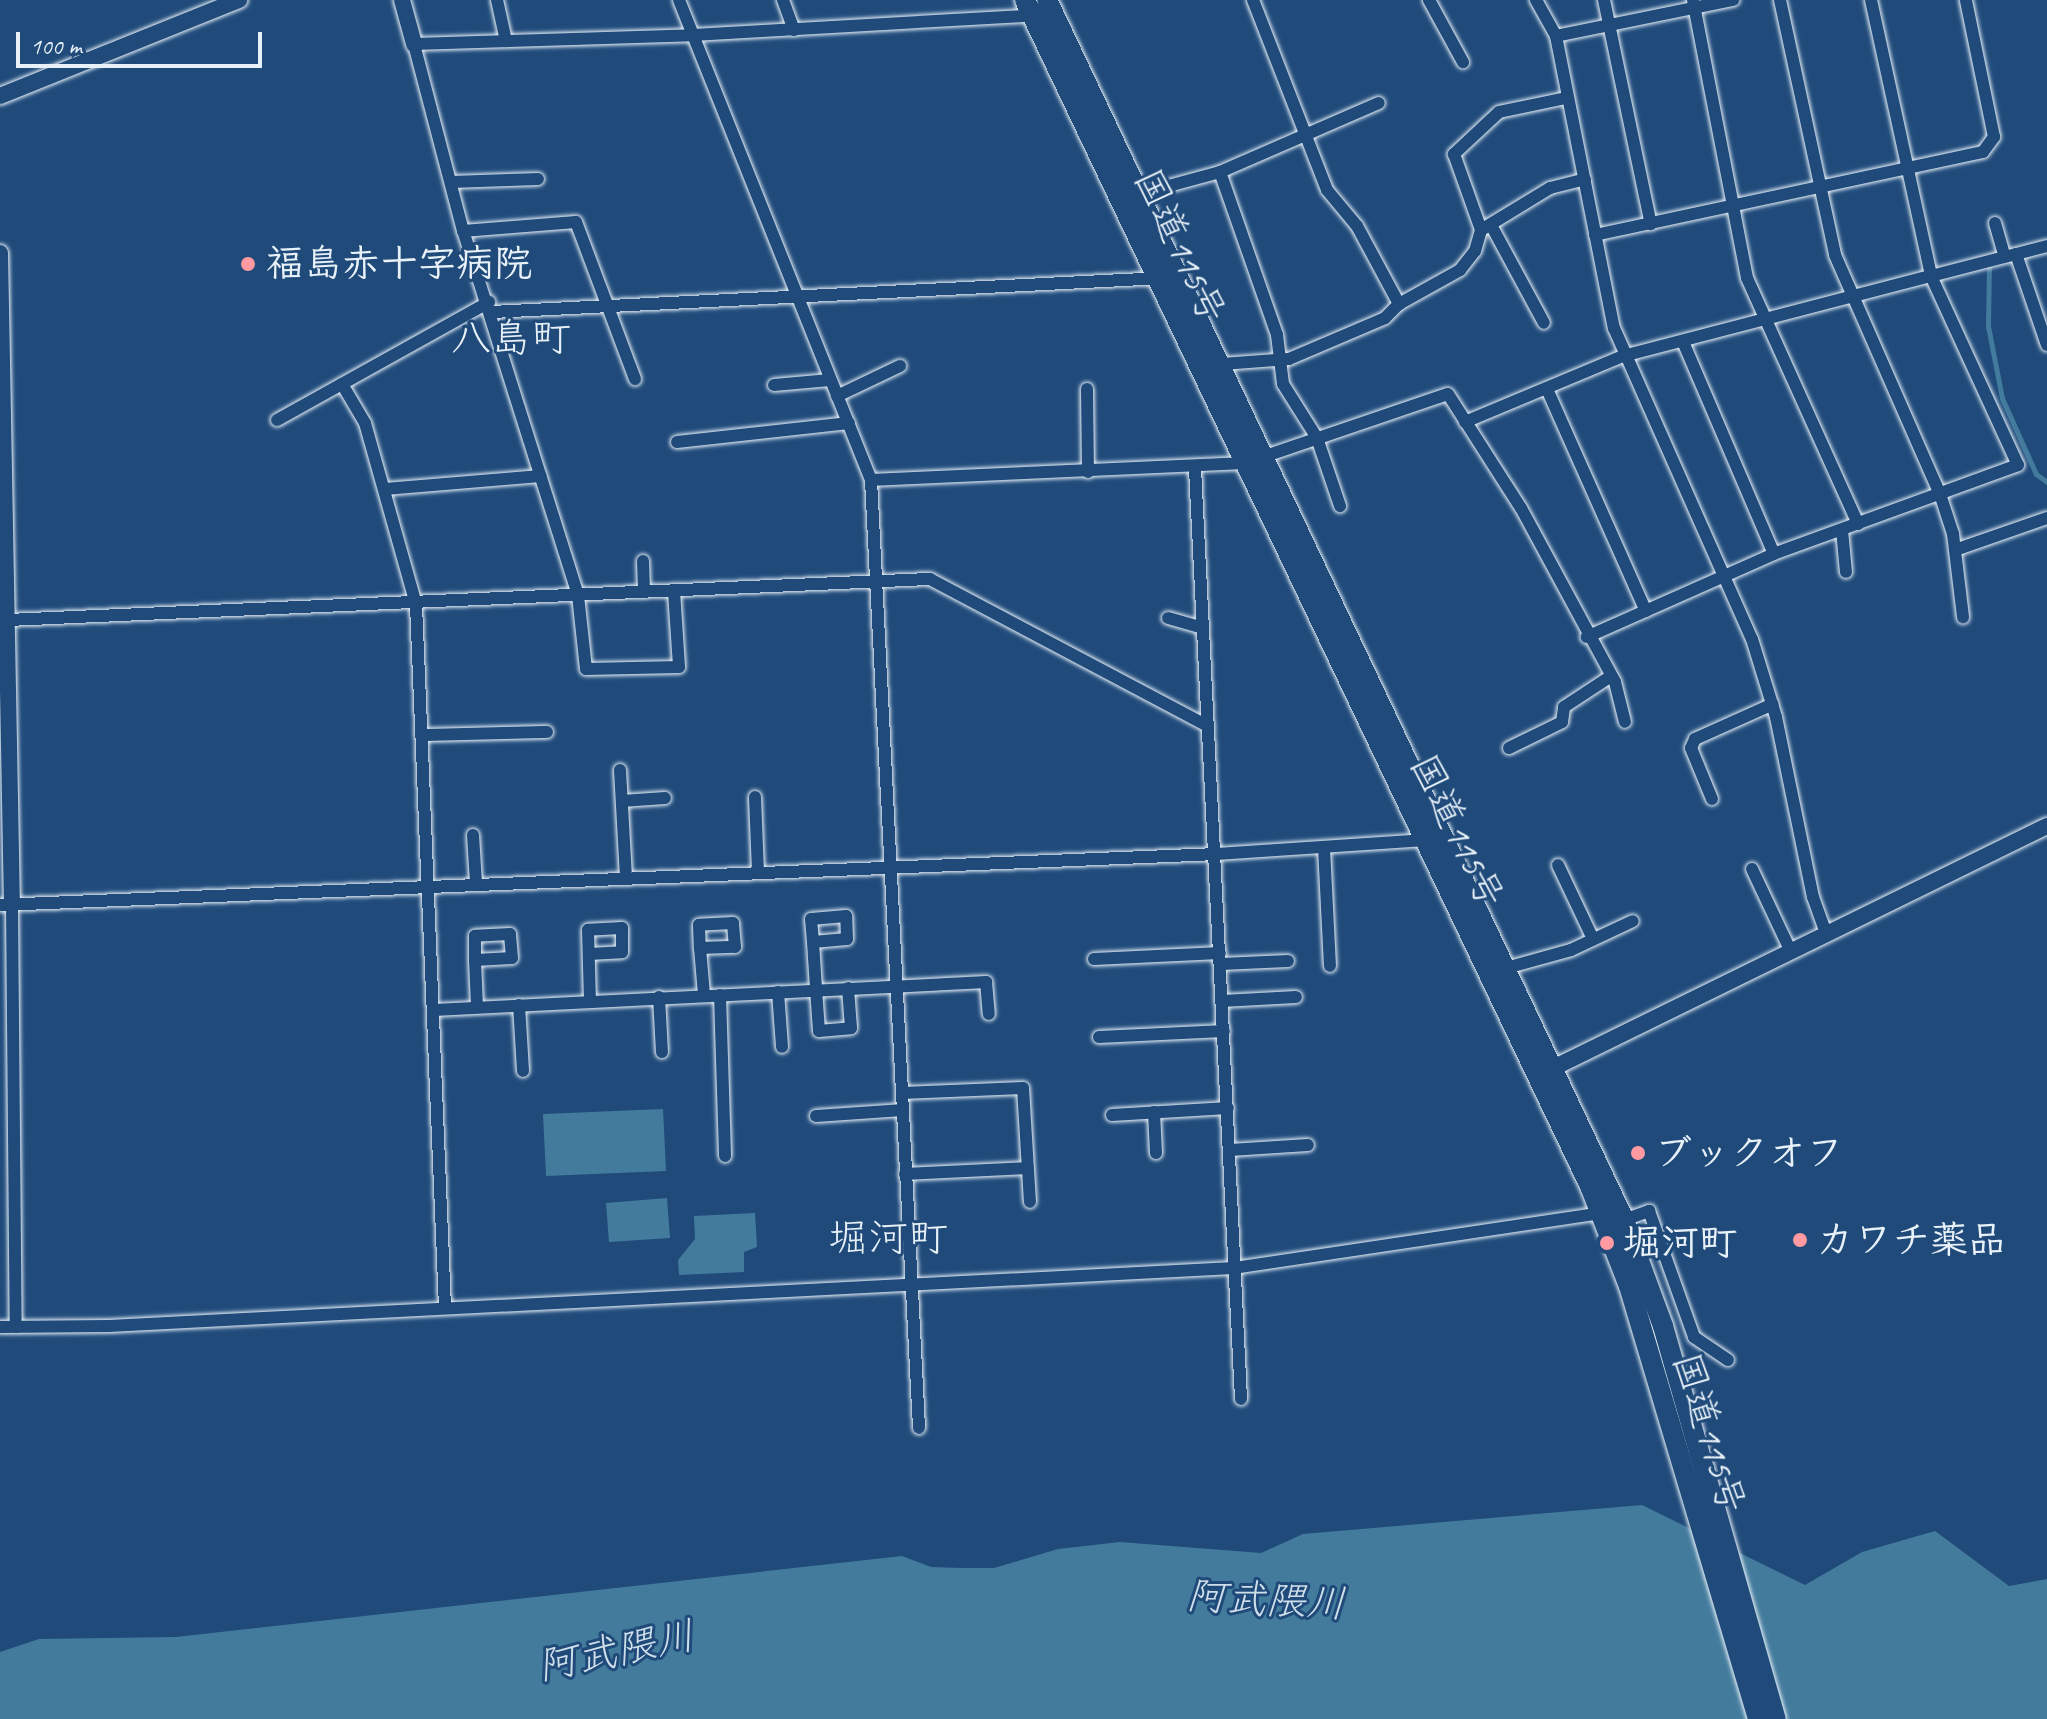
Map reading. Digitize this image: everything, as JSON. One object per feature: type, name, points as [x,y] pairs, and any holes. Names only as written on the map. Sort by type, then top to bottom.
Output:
[{"type":"highway","name":"国道115号","points":[[1039,7],[1139,194],[1168,276],[1222,364],[1255,460]]},
{"type":"highway","name":"国道115号","points":[[1039,7],[1545,1072],[1624,1220],[1758,1719]]},
{"type":"highway","name":"国道115号","points":[[1433,838],[1506,968],[1600,1213],[1670,1384],[1776,1719]]},
{"type":"street","points":[[0,96],[238,0]]},
{"type":"street","points":[[402,0],[463,231],[491,307],[578,595],[586,669],[679,667],[674,591]]},
{"type":"street","points":[[497,0],[506,41]]},
{"type":"street","points":[[679,0],[871,480],[919,1428]]},
{"type":"street","points":[[783,0],[794,30]]},
{"type":"street","points":[[1253,0],[1327,190],[1357,226],[1399,304]]},
{"type":"street","points":[[1429,0],[1463,62]]},
{"type":"street","points":[[1536,0],[1556,36],[1566,98],[1623,356],[1725,578],[1773,704],[1813,897],[1827,936]]},
{"type":"street","points":[[1604,0],[1651,224]]},
{"type":"street","points":[[1556,36],[1694,3],[1733,0]]},
{"type":"street","points":[[1780,0],[1818,186],[1850,297],[1941,497],[1955,550],[1963,617]]},
{"type":"street","points":[[1587,637],[1774,554],[1941,497],[2018,465],[1931,276],[1871,0]]},
{"type":"street","points":[[1595,235],[1983,152],[1994,137],[1966,0]]},
{"type":"street","points":[[1694,3],[1747,278],[1858,524]]},
{"type":"street","points":[[414,44],[794,30],[1039,7]]},
{"type":"street","points":[[1544,323],[1486,228],[1454,154],[1499,112],[1566,98]]},
{"type":"street","points":[[1139,194],[1220,172],[1379,103]]},
{"type":"street","points":[[1220,172],[1280,356],[1283,384],[1317,438],[1340,506]]},
{"type":"street","points":[[451,182],[538,179]]},
{"type":"street","points":[[1222,364],[1280,356],[1289,359],[1385,318],[1399,304],[1460,270],[1475,251],[1486,228],[1550,188],[1585,179]]},
{"type":"street","points":[[463,231],[576,222],[635,379]]},
{"type":"street","points":[[1995,223],[2047,345]]},
{"type":"street","points":[[1465,422],[1623,356],[1684,344],[2047,246]]},
{"type":"street","points":[[0,253],[8,620],[6,905],[16,1327]]},
{"type":"street","points":[[277,420],[491,307],[608,309],[798,295],[1168,276]]},
{"type":"street","points":[[1684,344],[1774,554]]},
{"type":"street","points":[[837,396],[900,366]]},
{"type":"street","points":[[774,385],[830,380]]},
{"type":"street","points":[[342,384],[365,423],[416,604],[445,1308]]},
{"type":"street","points":[[1087,389],[1088,472]]},
{"type":"street","points":[[1547,389],[1646,611]]},
{"type":"street","points":[[871,480],[1195,468],[1255,460],[1448,394],[1521,508],[1587,637],[1611,676],[1625,722]]},
{"type":"street","points":[[677,442],[849,423]]},
{"type":"street","points":[[1195,468],[1241,1399]]},
{"type":"street","points":[[385,489],[540,476]]},
{"type":"street","points":[[1955,550],[2047,518]]},
{"type":"street","points":[[1842,530],[1846,572]]},
{"type":"street","points":[[643,561],[644,592]]},
{"type":"street","points":[[8,620],[930,579],[1208,726]]},
{"type":"street","points":[[1168,618],[1203,628]]},
{"type":"street","points":[[1509,748],[1562,722],[1564,707],[1611,676]]},
{"type":"street","points":[[1712,799],[1691,748],[1695,739],[1773,704]]},
{"type":"street","points":[[422,735],[547,732]]},
{"type":"street","points":[[620,770],[626,879]]},
{"type":"street","points":[[755,797],[758,871]]},
{"type":"street","points":[[622,801],[665,798]]},
{"type":"street","points":[[1545,1072],[2047,826]]},
{"type":"street","points":[[473,835],[476,883]]},
{"type":"street","points":[[6,905],[1215,854],[1433,838]]},
{"type":"street","points":[[1324,848],[1330,966]]},
{"type":"street","points":[[1558,865],[1593,939]]},
{"type":"street","points":[[1752,869],[1791,952]]},
{"type":"street","points":[[1506,968],[1593,939],[1633,921]]},
{"type":"street","points":[[813,942],[819,1031],[851,1028],[848,988]]},
{"type":"street","points":[[700,948],[704,995]]},
{"type":"street","points":[[589,954],[590,1001]]},
{"type":"street","points":[[1094,959],[1288,961]]},
{"type":"street","points":[[475,960],[477,1006]]},
{"type":"street","points":[[434,1010],[986,982],[989,1014]]},
{"type":"street","points":[[778,992],[782,1047]]},
{"type":"street","points":[[720,995],[725,1156]]},
{"type":"street","points":[[659,997],[662,1052]]},
{"type":"street","points":[[1222,1001],[1296,997]]},
{"type":"street","points":[[519,1005],[523,1071]]},
{"type":"street","points":[[1099,1037],[1224,1031]]},
{"type":"street","points":[[902,1093],[1023,1088],[1030,1202]]},
{"type":"street","points":[[1112,1115],[1228,1108]]},
{"type":"street","points":[[816,1116],[903,1110]]},
{"type":"street","points":[[1154,1112],[1156,1153]]},
{"type":"street","points":[[1230,1150],[1308,1145]]},
{"type":"street","points":[[905,1174],[1028,1168]]},
{"type":"street","points":[[1624,1220],[1649,1211],[1694,1337],[1728,1360]]},
{"type":"street","points":[[0,1327],[910,1286],[1234,1268],[1600,1213]]},
{"type":"water","points":[[663,1109],[666,1171],[546,1176],[543,1114]]},
{"type":"water","points":[[667,1198],[670,1238],[609,1242],[606,1203]]},
{"type":"water","points":[[755,1213],[757,1247],[744,1252],[744,1272],[679,1275],[678,1260],[695,1239],[694,1216]]},
{"type":"water","name":"阿武隈川","points":[[1642,1505],[1805,1585],[1862,1552],[1935,1531],[2009,1586],[2047,1579],[2047,1719],[0,1719],[0,1652],[39,1639],[176,1637],[902,1556],[931,1567],[994,1568],[1058,1549],[1120,1542],[1261,1553],[1303,1534]]},
{"type":"waterway","points":[[1989,266],[1988,326],[2002,398],[2036,474],[2047,482]]},
{"type":"place","name":"福島赤十字病院","points":[[248,264]]},
{"type":"place","name":"ブックオフ","points":[[1638,1153]]},
{"type":"place","name":"カワチ薬品","points":[[1800,1240]]},
{"type":"place","name":"堀河町","points":[[1607,1243]]},
{"type":"district","name":"八島町","points":[[511,338]]},
{"type":"district","name":"堀河町","points":[[888,1238]]}]
